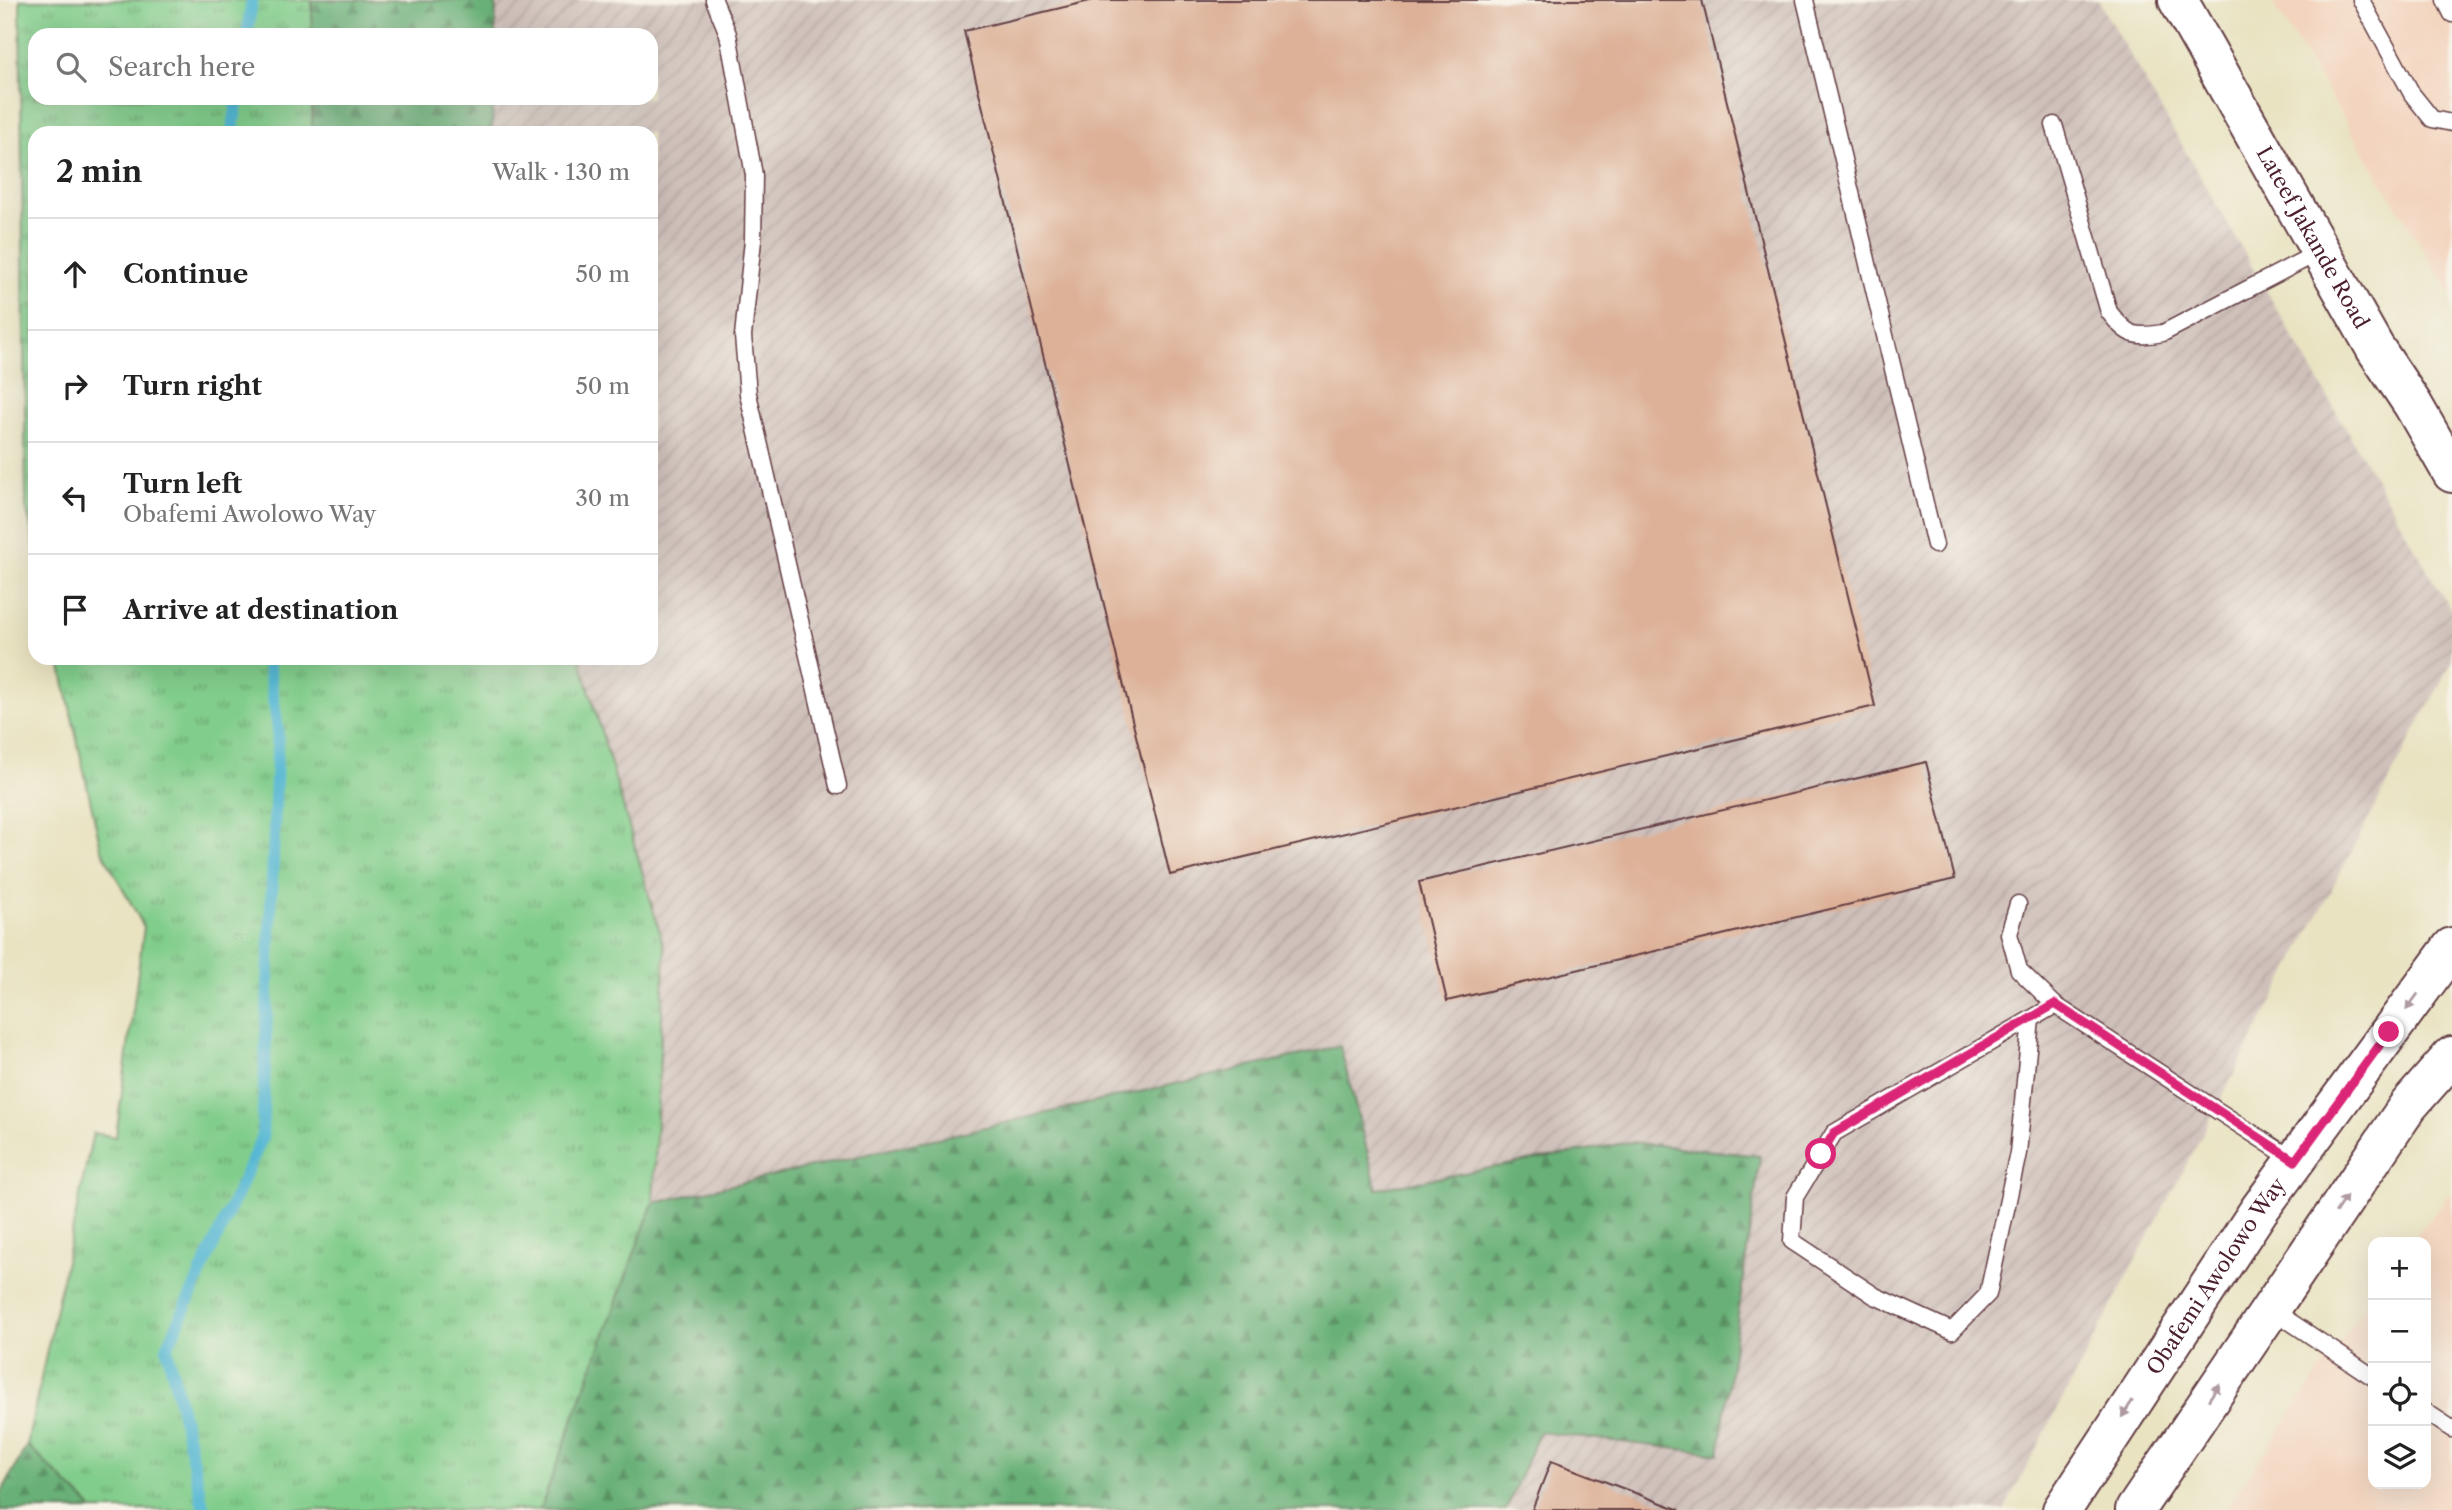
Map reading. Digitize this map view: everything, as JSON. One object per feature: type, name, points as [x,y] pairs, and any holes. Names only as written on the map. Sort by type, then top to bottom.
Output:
[{"type":"main road","name":"Lateef Jakande Road","points":[[2178,0],[2375,348],[2413,405],[2452,473]]},
{"type":"main road","points":[[2413,405],[2452,426]]},
{"type":"main road","name":"Obafemi Awolowo Way","points":[[2062,1510],[2259,1210],[2452,947]]},
{"type":"main road","points":[[2135,1510],[2408,1106],[2452,1056]]},
{"type":"lane","points":[[715,0],[728,34],[754,175],[753,240],[743,337],[748,394],[838,786]]},
{"type":"lane","points":[[1805,0],[1935,545]]},
{"type":"lane","points":[[2361,0],[2412,94],[2432,119],[2452,123]]},
{"type":"lane","points":[[2445,0],[2452,14]]},
{"type":"lane","points":[[2053,125],[2109,312],[2123,330],[2142,337],[2163,332],[2321,251]]},
{"type":"lane","points":[[2018,905],[2009,934],[2019,970],[2055,1004],[2295,1161]]},
{"type":"lane","points":[[2031,1019],[2018,1153],[1988,1294],[1952,1331],[1875,1296],[1792,1241],[1795,1197],[1834,1133],[2055,1004]]},
{"type":"lane","points":[[2271,1309],[2368,1374]]},
{"type":"lane","points":[[2431,1415],[2452,1429]]},
{"type":"shaded area","points":[[496,0],[2098,0],[2452,612],[2452,661],[2004,1510],[1506,1510],[1539,1432],[1719,1454],[1630,1142],[1377,1189],[1340,1046],[653,1203],[665,950],[582,665],[658,665],[658,126],[492,126],[493,105],[658,105],[658,28],[495,28]]},
{"type":"shaded area","points":[[2271,0],[2452,0],[2452,296]]},
{"type":"shaded area","points":[[2452,1191],[2452,1510],[2225,1510],[2368,1301],[2368,1489],[2431,1489],[2431,1237],[2415,1237]]},
{"type":"green space","points":[[20,0],[312,0],[312,28],[28,28],[28,105],[312,105],[312,126],[28,126],[28,516]]},
{"type":"green space","points":[[312,0],[496,0],[495,28],[312,28]]},
{"type":"green space","points":[[312,105],[493,105],[492,126],[312,126]]},
{"type":"green space","points":[[61,665],[582,665],[665,950],[653,1203],[540,1510],[92,1510],[27,1445],[93,1133],[116,1137],[144,927],[101,849]]},
{"type":"green space","points":[[1340,1046],[1377,1189],[1630,1142],[1760,1156],[1719,1454],[1539,1432],[1506,1510],[540,1510],[653,1203]]},
{"type":"green space","points":[[27,1445],[92,1510],[0,1510],[0,1495]]},
{"type":"building","points":[[1094,0],[1702,0],[1875,706],[1170,875],[964,31]]},
{"type":"building","points":[[1926,762],[1955,879],[1447,1001],[1419,882]]},
{"type":"building","points":[[1551,1461],[1680,1510],[1532,1510]]},
{"type":"waterway","points":[[248,28],[252,0]]},
{"type":"waterway","points":[[233,126],[237,105]]},
{"type":"waterway","points":[[204,1510],[167,1348],[262,1138],[278,729],[268,665]]},
{"type":"route","points":[[1821,1154],[1834,1133],[2055,1004],[2295,1161],[2389,1032]]}]
